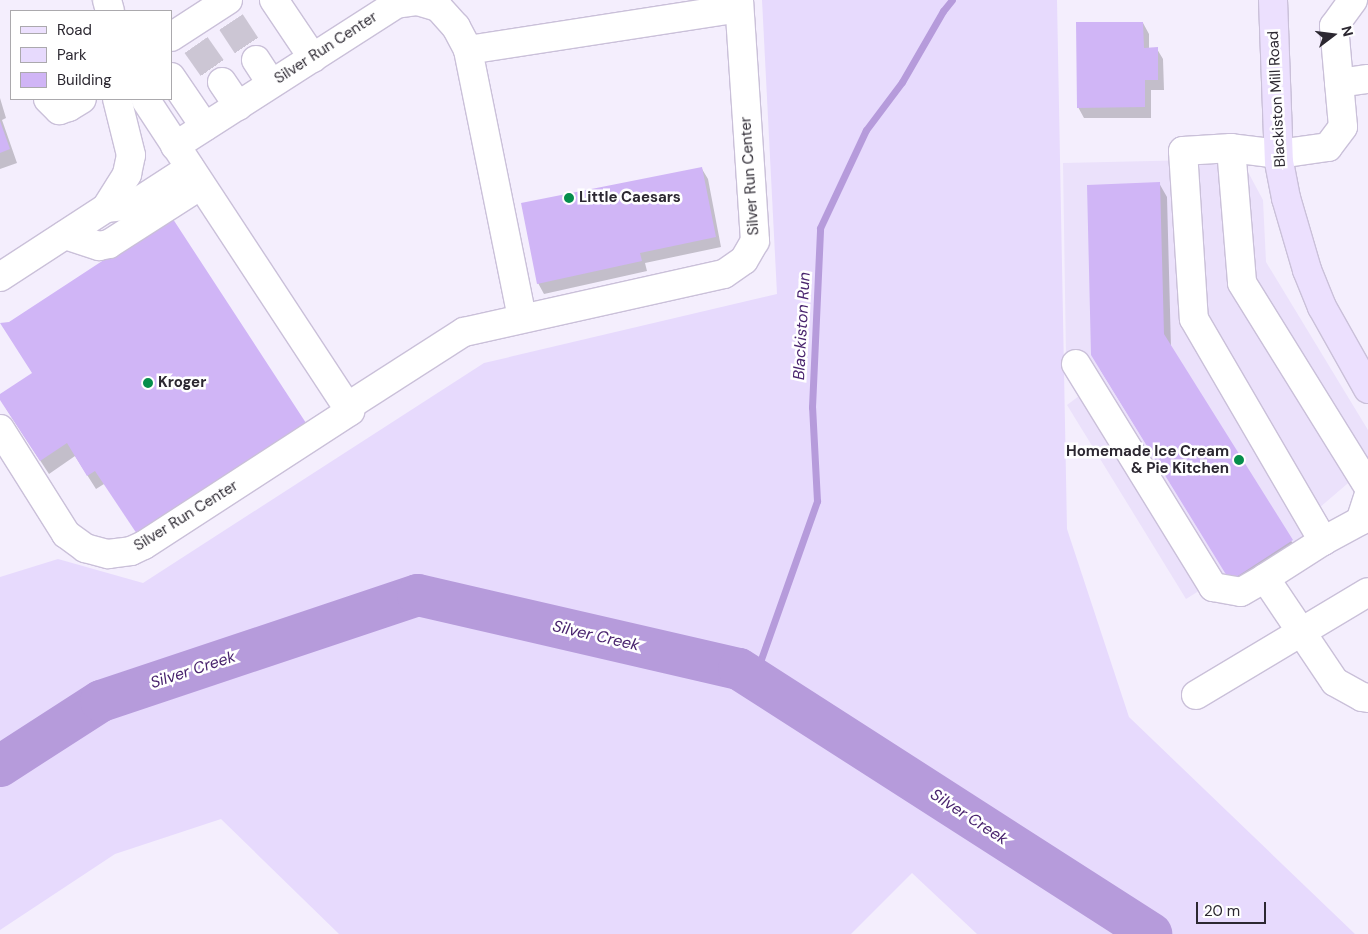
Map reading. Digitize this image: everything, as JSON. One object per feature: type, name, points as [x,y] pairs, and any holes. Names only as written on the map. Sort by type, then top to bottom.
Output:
[{"type":"main road","name":"Blackiston Mill Road","points":[[1273,0],[1279,154],[1286,198],[1307,270],[1340,342],[1368,389]]},
{"type":"lane","points":[[274,0],[313,58]]},
{"type":"lane","name":"Silver Run Center","points":[[176,146],[396,4],[418,0],[438,7],[456,27],[468,50],[522,318]]},
{"type":"lane","points":[[1323,541],[1194,319],[1183,150],[1231,148],[1279,154],[1328,147],[1343,127],[1334,26],[1353,0]]},
{"type":"lane","name":"Silver Run Center","points":[[0,429],[66,534],[85,548],[108,554],[131,551],[144,545],[464,332],[724,274],[744,260],[756,241],[739,4],[468,50]]},
{"type":"lane","points":[[184,37],[226,9]]},
{"type":"lane","points":[[256,60],[271,84]]},
{"type":"lane","points":[[172,78],[205,127]]},
{"type":"lane","points":[[1339,83],[1368,79]]},
{"type":"lane","points":[[222,82],[238,106]]},
{"type":"lane","points":[[49,100],[59,110],[69,107],[80,100]]},
{"type":"lane","points":[[0,277],[106,208],[127,174],[131,155],[117,100]]},
{"type":"lane","points":[[146,100],[349,409]]},
{"type":"lane","points":[[1231,148],[1242,283],[1368,486]]},
{"type":"lane","points":[[106,208],[133,205],[196,177]]},
{"type":"lane","points":[[65,235],[99,246],[109,244],[196,177]]},
{"type":"lane","points":[[1076,364],[1214,587],[1241,592],[1365,513]]},
{"type":"lane","points":[[1265,578],[1335,682],[1368,698]]},
{"type":"lane","points":[[1196,695],[1368,592]]},
{"type":"shaded area","points":[[1241,159],[1263,200],[1266,262],[1368,430],[1368,466],[1319,508],[1300,550],[1222,605],[1202,589],[1186,599],[1067,405],[1083,393],[1066,356],[1063,163]]},
{"type":"green space","points":[[762,0],[1057,0],[1067,529],[1129,717],[1355,934],[977,934],[912,873],[851,934],[339,934],[221,819],[115,854],[0,930],[0,577],[58,559],[143,583],[484,363],[777,294]]},
{"type":"building","points":[[1076,22],[1143,22],[1144,48],[1158,47],[1158,80],[1145,80],[1145,107],[1077,108]]},
{"type":"building","points":[[0,121],[10,149],[0,153]]},
{"type":"building","points":[[702,167],[716,237],[640,253],[642,261],[537,284],[521,203]]},
{"type":"building","points":[[1160,182],[1164,334],[1293,540],[1230,581],[1091,355],[1087,185]]},
{"type":"building","name":"Kroger","points":[[171,216],[306,423],[137,534],[95,471],[87,476],[67,443],[40,461],[0,400],[0,394],[32,373],[0,323],[9,322]]},
{"type":"waterway","name":"Blackiston Run","points":[[754,679],[817,501],[812,407],[820,228],[866,130],[902,82],[943,11],[952,0]]},
{"type":"waterway","name":"Silver Creek","points":[[0,766],[101,701],[418,595],[739,669],[1151,934]]},
{"type":"tunnel","points":[[231,22],[256,60]]},
{"type":"tunnel","points":[[196,45],[222,82]]},
{"type":"place","name":"Little Caesars","points":[[569,198]]},
{"type":"place","name":"Kroger","points":[[148,383]]},
{"type":"place","name":"Homemade Ice Cream & Pie Kitchen","points":[[1239,460]]}]
